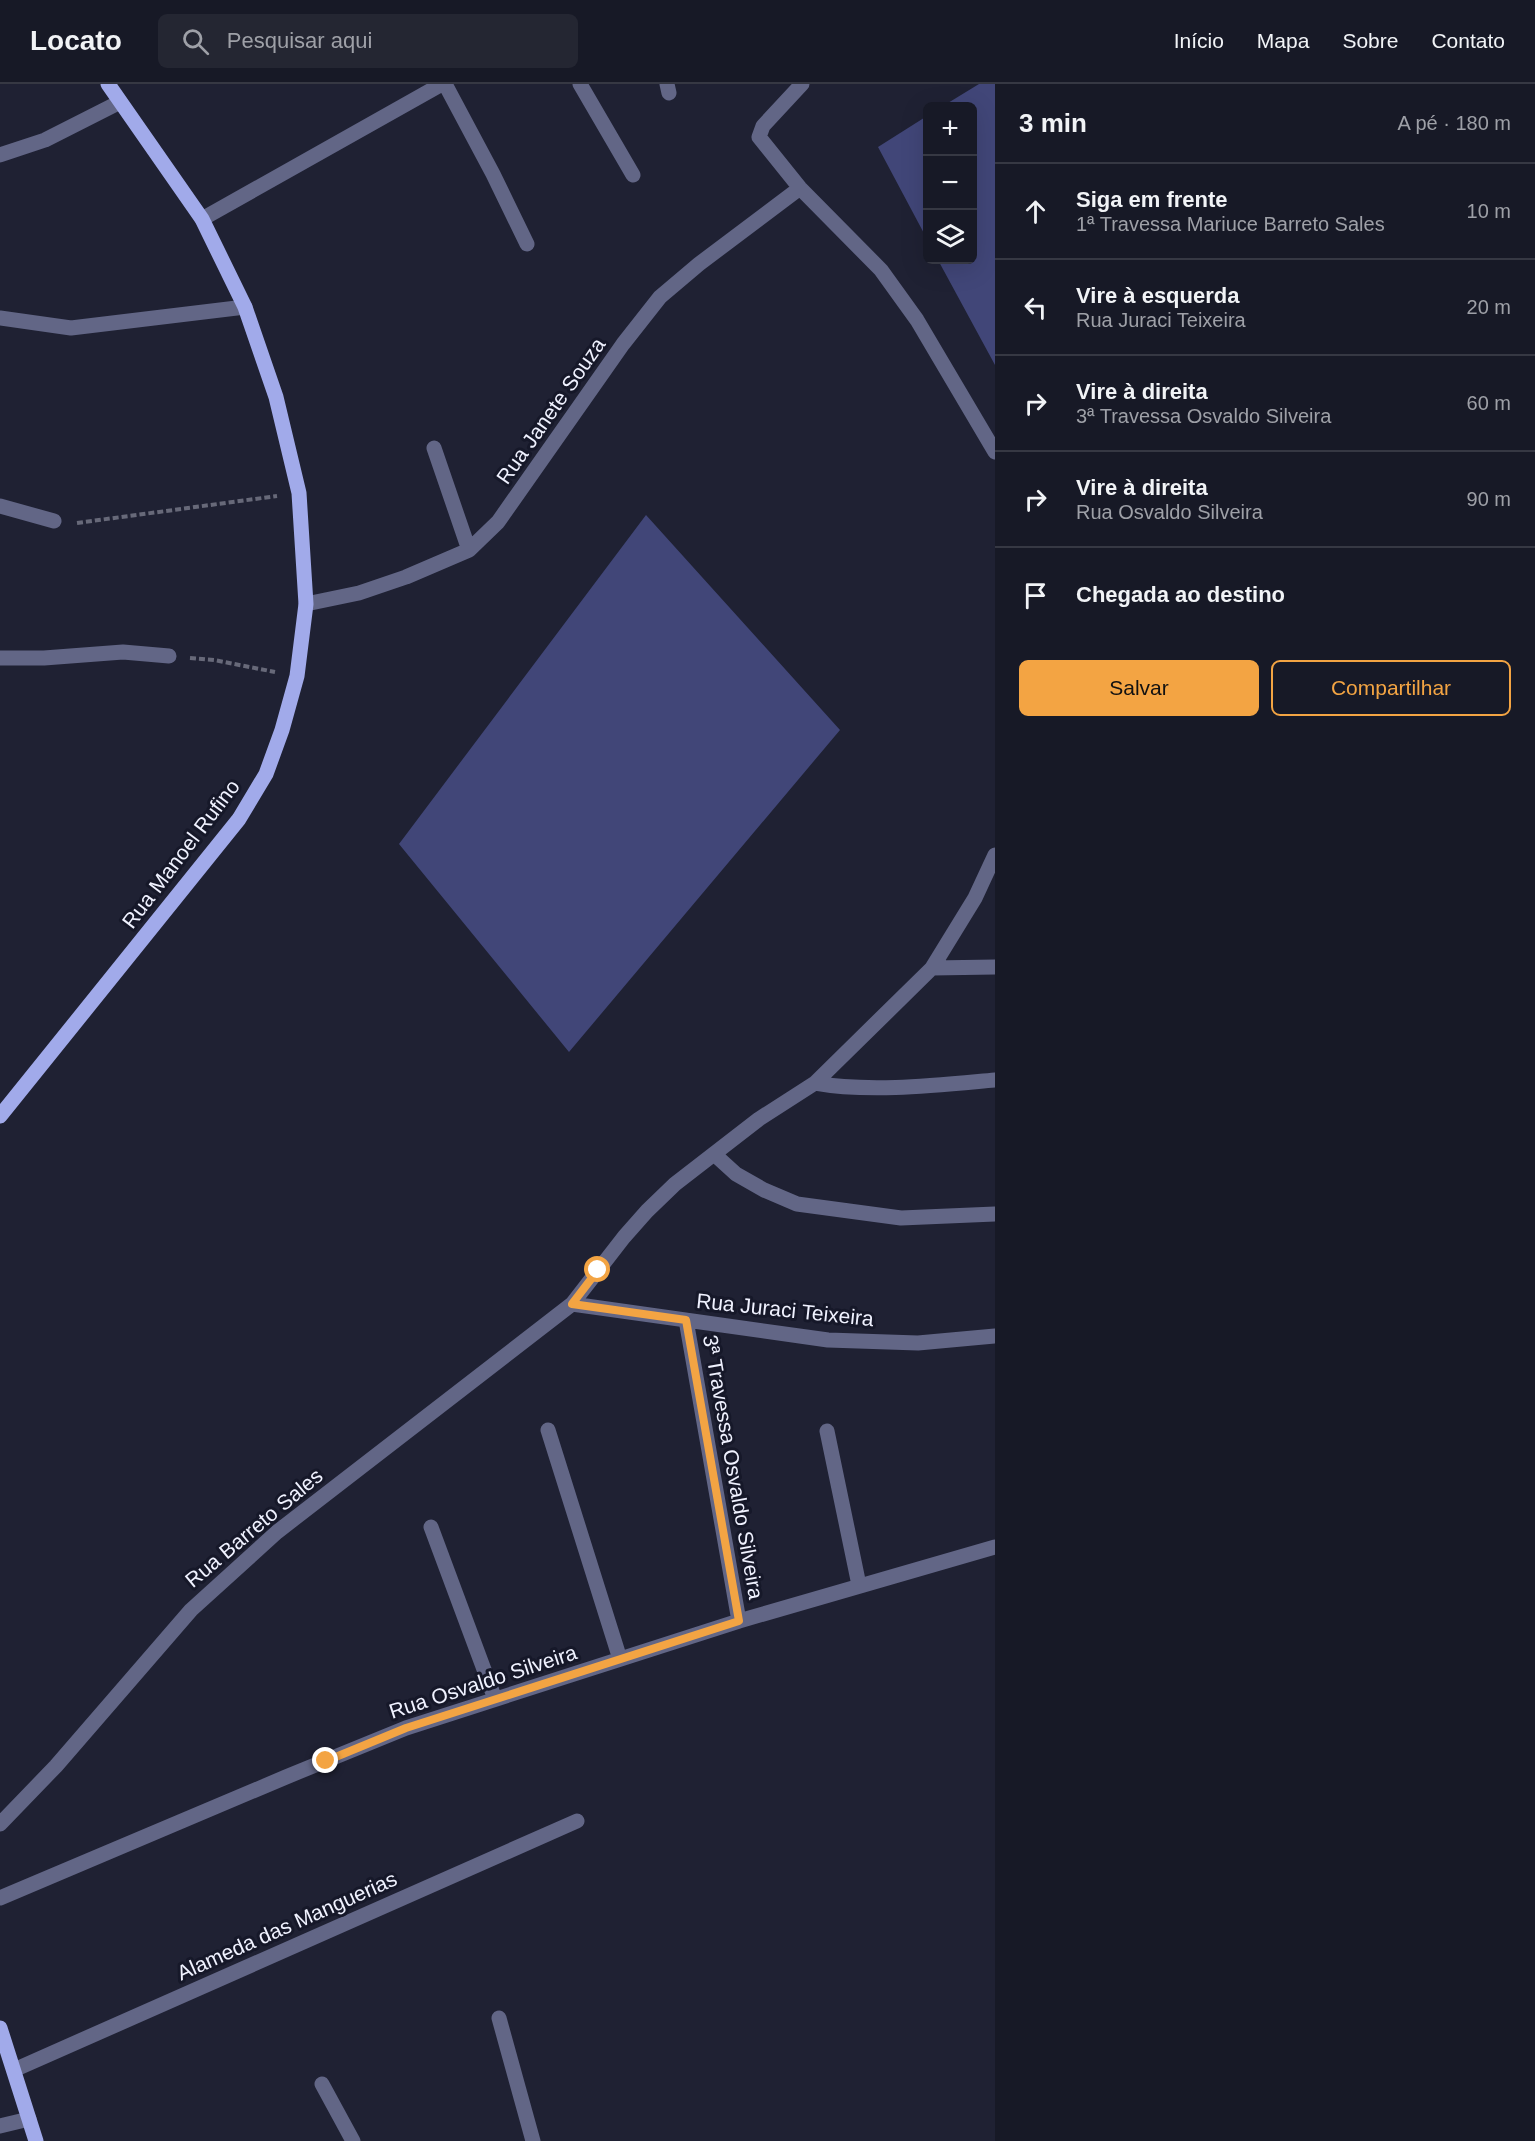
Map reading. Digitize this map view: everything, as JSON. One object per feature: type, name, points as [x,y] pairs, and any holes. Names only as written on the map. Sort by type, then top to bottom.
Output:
[{"type":"main road","name":"Rua Manoel Rufino","points":[[0,1116],[239,819],[266,774],[282,730],[297,676],[306,604],[299,493],[276,397],[246,307],[202,219],[108,84]]},
{"type":"main road","points":[[0,2028],[36,2141]]},
{"type":"street","points":[[202,219],[443,84],[493,174],[527,244]]},
{"type":"street","points":[[580,84],[633,175]]},
{"type":"street","points":[[802,84],[763,126],[759,137],[800,188],[881,270],[917,320],[995,452]]},
{"type":"street","points":[[0,154],[45,140],[120,102]]},
{"type":"street","name":"Rua Janete Souza","points":[[306,604],[359,593],[469,550],[498,522],[623,344],[660,297],[699,264],[800,188]]},
{"type":"street","points":[[0,318],[71,328],[246,307]]},
{"type":"street","points":[[434,448],[469,550]]},
{"type":"street","points":[[0,506],[54,521]]},
{"type":"street","points":[[0,658],[44,658],[123,652],[169,656]]},
{"type":"street","name":"Rua Barreto Sales","points":[[0,1824],[56,1766],[190,1610],[277,1532],[572,1304],[647,1211],[675,1184],[759,1119],[815,1083],[932,968],[975,898],[995,855]]},
{"type":"street","points":[[932,968],[995,967]]},
{"type":"street","points":[[815,1083],[841,1087],[942,1085],[995,1080]]},
{"type":"street","points":[[714,1154],[736,1174],[764,1190],[797,1204],[901,1218],[995,1214]]},
{"type":"street","name":"Rua Juraci Teixeira","points":[[572,1304],[828,1340],[918,1343],[995,1336]]},
{"type":"street","name":"3ª Travessa Osvaldo Silveira","points":[[686,1320],[739,1621]]},
{"type":"street","points":[[548,1430],[620,1659]]},
{"type":"street","points":[[827,1431],[859,1586]]},
{"type":"street","points":[[431,1527],[495,1699]]},
{"type":"street","name":"Rua Osvaldo Silveira","points":[[0,1898],[406,1728],[739,1621],[995,1547]]},
{"type":"street","name":"Alameda das Manguerias","points":[[14,2070],[577,1821]]},
{"type":"street","points":[[499,2018],[533,2141]]},
{"type":"street","points":[[322,2084],[353,2141]]},
{"type":"street","points":[[0,2126],[29,2119]]},
{"type":"path","points":[[54,521],[82,523],[299,493]]},
{"type":"path","points":[[169,656],[214,660],[268,670]]},
{"type":"shaded area","points":[[979,84],[995,84],[995,365],[940,264],[977,264],[977,102],[950,102]]},
{"type":"shaded area","points":[[923,119],[923,231],[878,147]]},
{"type":"shaded area","points":[[646,515],[840,730],[569,1052],[399,844]]},
{"type":"route","points":[[326,1761],[406,1728],[739,1621],[686,1320],[572,1304],[598,1270]]}]
